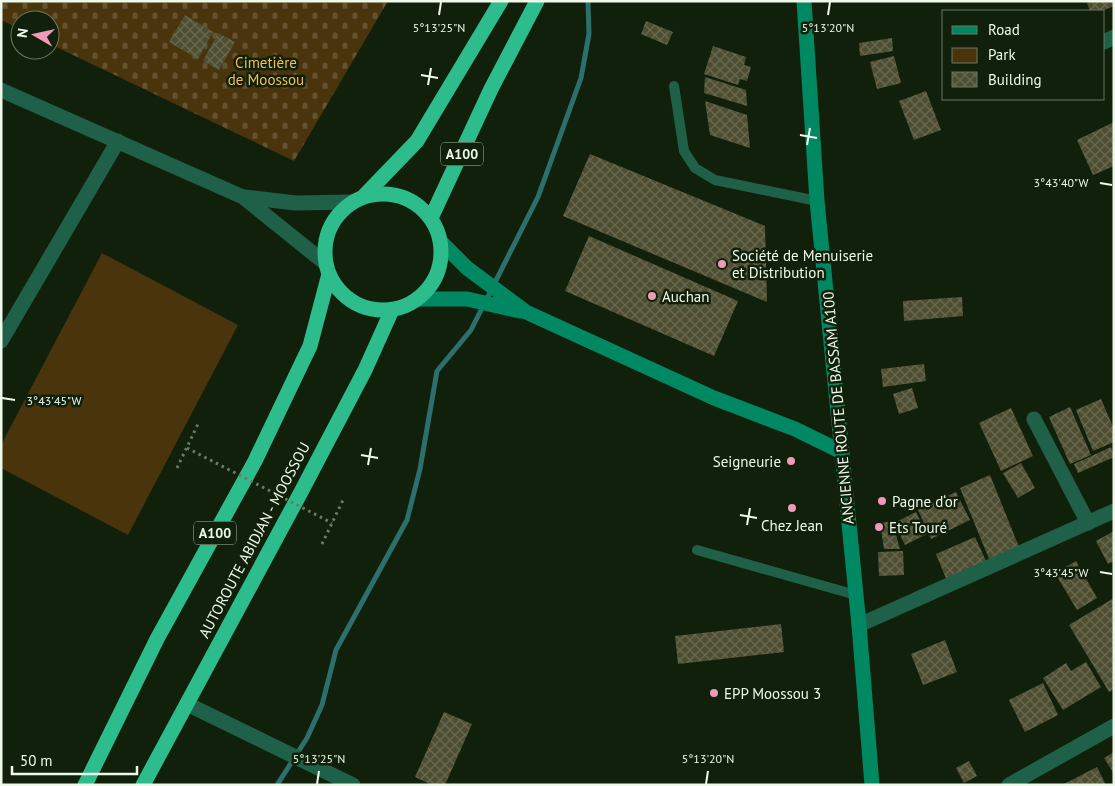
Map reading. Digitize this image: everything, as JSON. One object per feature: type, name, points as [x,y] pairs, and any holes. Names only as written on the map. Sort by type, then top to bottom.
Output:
[{"type":"highway","name":"A100","points":[[358,199],[417,140],[501,1]]},
{"type":"highway","name":"A100","points":[[431,218],[491,89],[537,1]]},
{"type":"highway","points":[[382,193],[401,196],[418,204],[431,218],[440,241],[441,257],[437,273],[429,287],[417,299],[392,310],[373,310],[354,303],[339,291],[327,268],[325,245],[329,228],[338,213],[358,199],[382,193]]},
{"type":"highway","name":"A100","points":[[85,785],[157,639],[263,444],[310,346],[327,268]]},
{"type":"highway","name":"AUTOROUTE ABIDJAN - MOOSSOU","points":[[143,785],[365,370],[392,310]]},
{"type":"main road","name":"ANCIENNE ROUTE DE BASSAM A100","points":[[804,1],[817,201],[859,625],[872,785]]},
{"type":"main road","points":[[440,241],[467,268],[526,312],[714,398],[795,429],[842,452]]},
{"type":"main road","points":[[417,299],[467,299],[526,312]]},
{"type":"street","points":[[1,90],[243,197],[327,268]]},
{"type":"street","points":[[1,341],[118,141]]},
{"type":"street","points":[[243,197],[296,204],[358,199]]},
{"type":"street","points":[[1034,419],[1088,523]]},
{"type":"street","points":[[859,625],[1114,511]]},
{"type":"street","points":[[187,704],[354,785]]},
{"type":"street","points":[[1009,785],[1032,780],[1114,726]]},
{"type":"lane","points":[[674,86],[684,151],[695,168],[715,180],[817,201]]},
{"type":"lane","points":[[698,550],[856,595]]},
{"type":"path","points":[[177,468],[198,424]]},
{"type":"path","points":[[187,448],[332,523]]},
{"type":"path","points":[[322,544],[343,500]]},
{"type":"green space","name":"Cimetière de Moossou","points":[[1,1],[388,1],[294,161],[60,49],[60,10],[10,10],[10,24],[1,20]]},
{"type":"green space","points":[[102,253],[238,325],[128,535],[1,468],[1,445]]},
{"type":"building","points":[[1091,1],[1114,1],[1114,6],[1104,10],[1090,10],[1087,3]]},
{"type":"building","points":[[185,15],[213,32],[198,59],[169,42]]},
{"type":"building","points":[[646,21],[673,32],[667,45],[641,34]]},
{"type":"building","points":[[218,33],[235,42],[219,70],[203,61]]},
{"type":"building","points":[[892,38],[893,51],[860,56],[859,43]]},
{"type":"building","points":[[713,46],[746,57],[744,65],[751,67],[747,81],[740,79],[738,85],[704,74]]},
{"type":"building","points":[[894,56],[901,83],[877,89],[870,62]]},
{"type":"building","points":[[705,77],[746,90],[747,106],[704,93]]},
{"type":"building","points":[[926,91],[941,130],[914,140],[899,101]]},
{"type":"building","points":[[705,101],[747,115],[750,148],[710,135]]},
{"type":"building","points":[[1114,122],[1114,166],[1093,175],[1077,140]]},
{"type":"building","name":"Société de Menuiserie et Distribution","points":[[590,154],[765,226],[767,302],[563,216]]},
{"type":"building","name":"Auchan","points":[[589,236],[738,301],[714,356],[565,291]]},
{"type":"building","points":[[962,297],[963,316],[904,321],[903,301]]},
{"type":"building","points":[[924,364],[926,381],[883,387],[881,369]]},
{"type":"building","points":[[912,388],[918,408],[899,414],[893,394]]},
{"type":"building","points":[[1101,399],[1114,429],[1114,442],[1093,451],[1076,410]]},
{"type":"building","points":[[1070,407],[1091,455],[1070,464],[1049,417]]},
{"type":"building","points":[[1011,408],[1033,456],[1001,471],[979,423]]},
{"type":"building","points":[[1111,447],[1114,457],[1078,473],[1074,464]]},
{"type":"building","points":[[1021,463],[1035,488],[1018,498],[1003,473]]},
{"type":"building","points":[[990,475],[1019,547],[989,559],[960,488]]},
{"type":"building","points":[[956,492],[970,520],[931,539],[918,510]]},
{"type":"building","points":[[916,512],[927,534],[905,545],[894,523]]},
{"type":"building","points":[[892,521],[900,549],[884,549],[880,523]]},
{"type":"building","points":[[1114,531],[1114,561],[1108,564],[1096,541]]},
{"type":"building","points":[[975,537],[987,563],[947,581],[936,554]]},
{"type":"building","points":[[903,551],[904,575],[879,576],[878,552]]},
{"type":"building","points":[[1076,561],[1097,598],[1077,610],[1055,573]]},
{"type":"building","points":[[1114,598],[1114,689],[1109,692],[1069,625]]},
{"type":"building","points":[[781,624],[784,652],[678,664],[675,636]]},
{"type":"building","points":[[945,640],[957,672],[923,685],[911,654]]},
{"type":"building","points":[[1086,662],[1101,687],[1063,710],[1043,678],[1066,663],[1071,671]]},
{"type":"building","points":[[1043,683],[1058,715],[1025,732],[1009,700]]},
{"type":"building","points":[[444,712],[472,724],[445,785],[432,785],[415,777]]},
{"type":"building","points":[[1114,752],[1114,774],[1104,758]]},
{"type":"building","points":[[969,761],[977,776],[964,783],[956,768]]},
{"type":"building","points":[[1097,767],[1106,785],[1062,785]]},
{"type":"waterway","points":[[277,785],[307,738],[322,705],[336,650],[407,520],[420,469],[437,371],[471,330],[538,197],[581,78],[589,34],[588,1]]},
{"type":"place","name":"Société de Menuiserie et Distribution","points":[[722,264]]},
{"type":"place","name":"Auchan","points":[[652,296]]},
{"type":"place","name":"Seigneurie","points":[[791,461]]},
{"type":"place","name":"Pagne d‘or","points":[[882,501]]},
{"type":"place","name":"Chez Jean","points":[[792,508]]},
{"type":"place","name":"Ets Touré","points":[[879,527]]},
{"type":"place","name":"EPP Moossou 3","points":[[714,693]]}]
